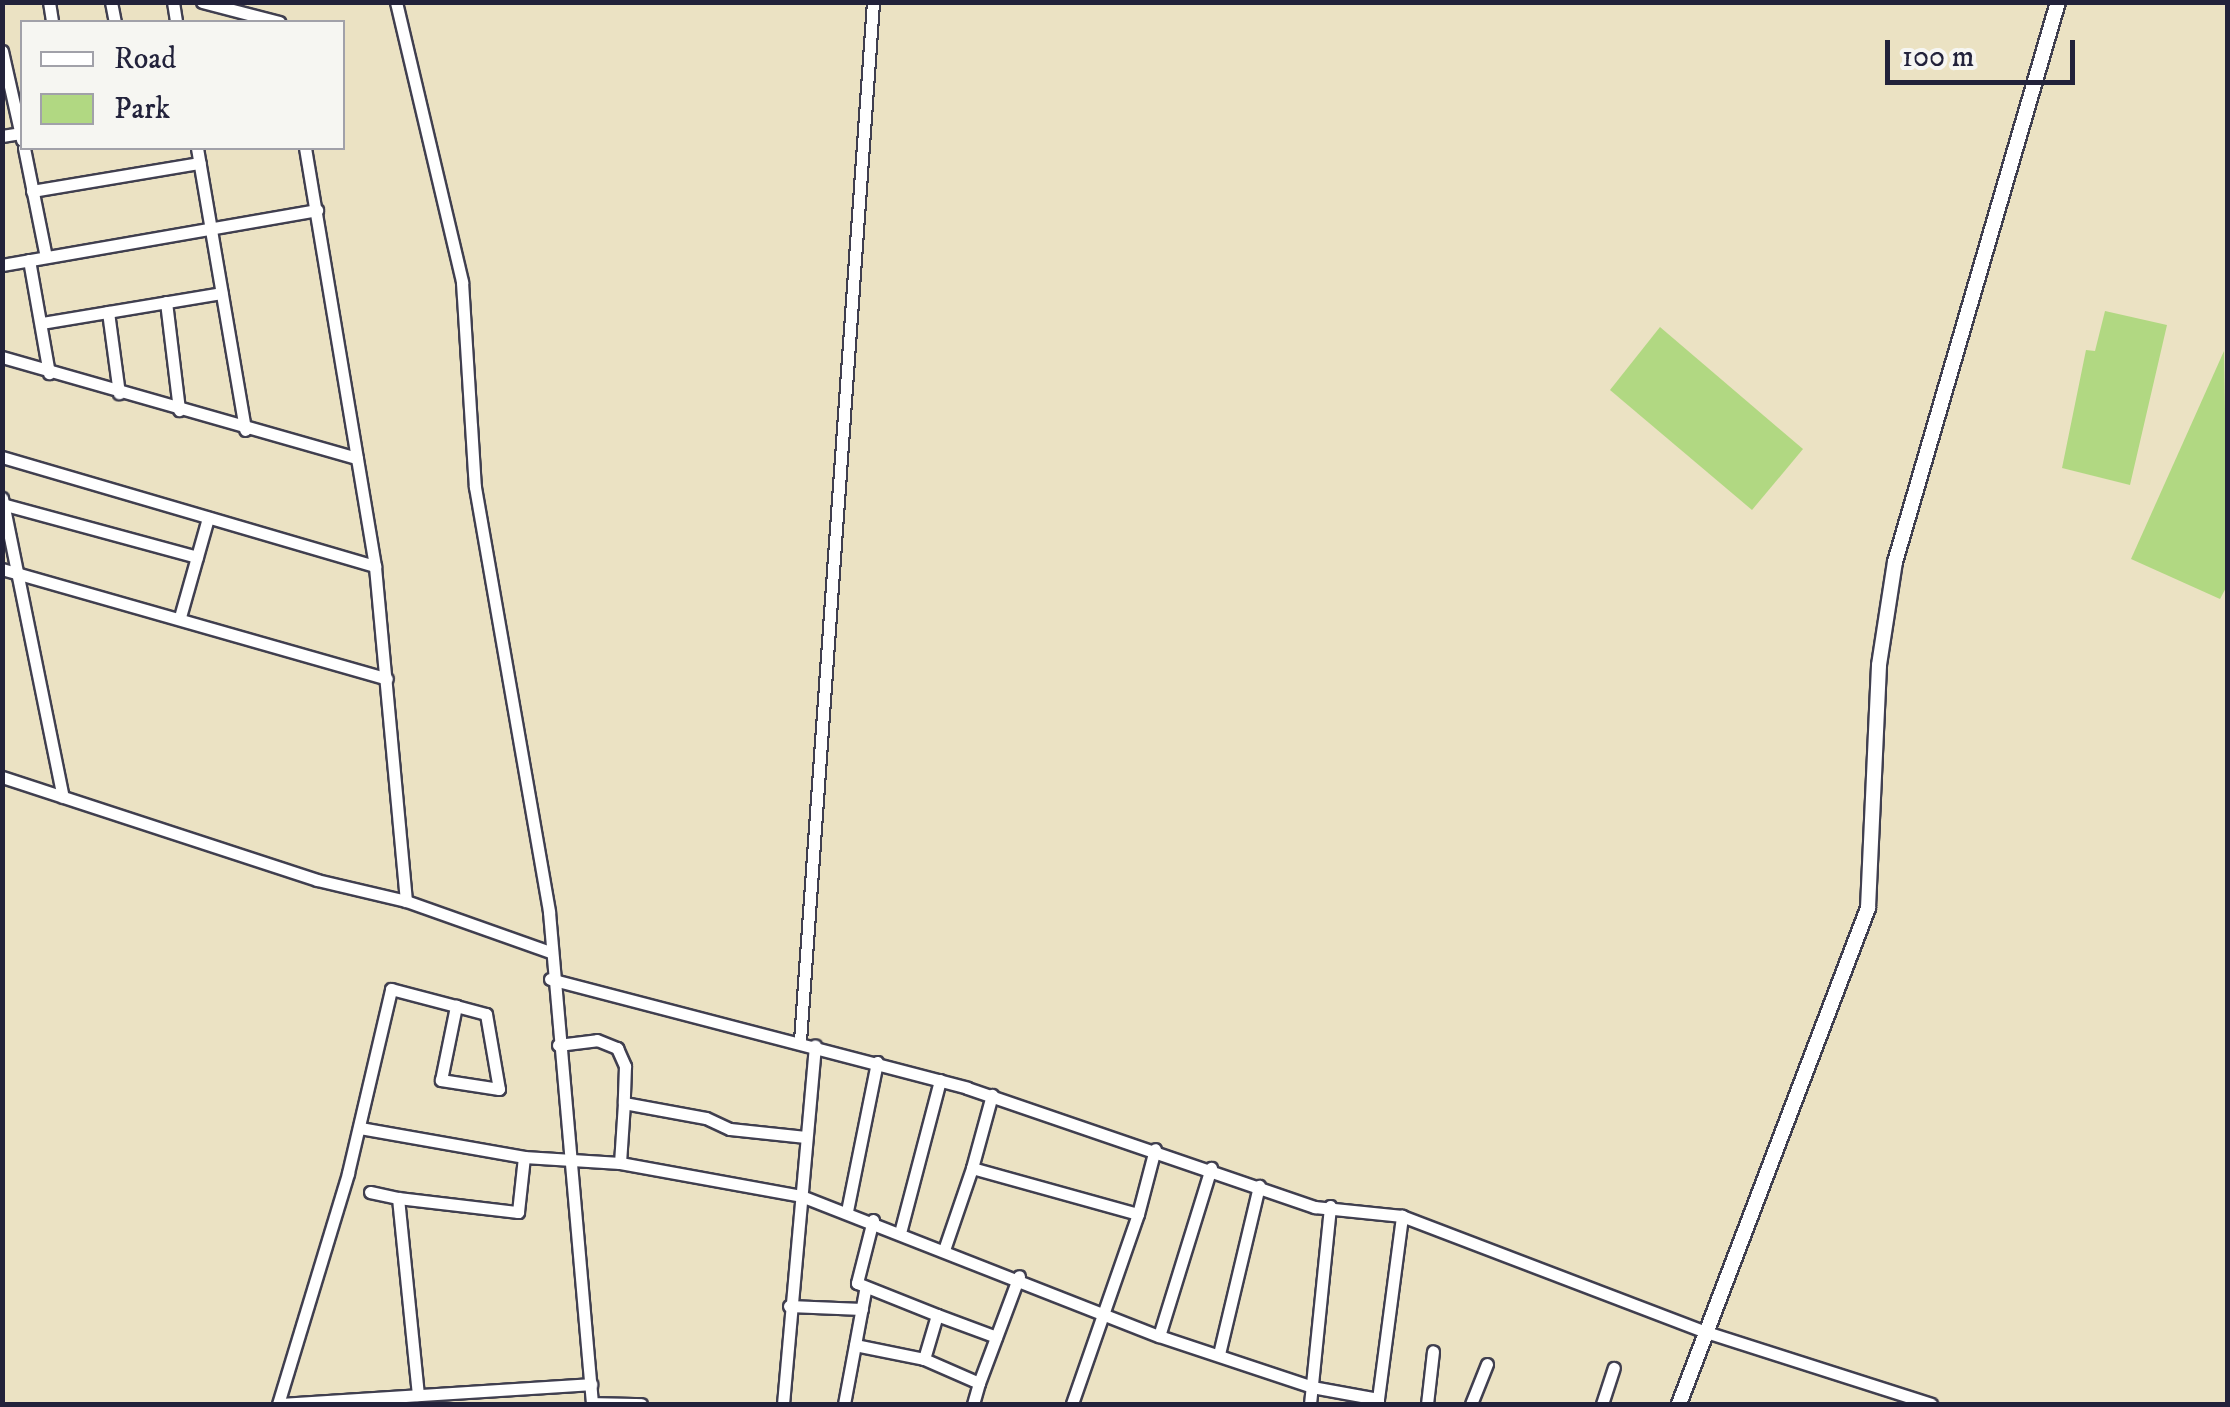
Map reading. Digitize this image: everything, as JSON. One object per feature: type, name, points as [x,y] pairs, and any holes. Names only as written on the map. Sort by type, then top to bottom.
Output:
[{"type":"street","points":[[202,2],[271,20]]},
{"type":"street","points":[[396,2],[462,282],[475,487],[524,753],[550,952],[592,1404],[641,1404]]},
{"type":"street","points":[[800,1041],[873,2]]},
{"type":"street","points":[[1679,1404],[1868,908],[1879,665],[1895,562],[2058,2]]},
{"type":"street","points":[[2,51],[20,127]]},
{"type":"street","points":[[24,150],[46,257]]},
{"type":"street","points":[[198,150],[246,430]]},
{"type":"street","points":[[306,150],[375,566],[406,902]]},
{"type":"street","points":[[32,191],[200,162]]},
{"type":"street","points":[[2,264],[212,232],[317,210]]},
{"type":"street","points":[[29,260],[49,372]]},
{"type":"street","points":[[42,323],[222,293]]},
{"type":"street","points":[[166,302],[179,410]]},
{"type":"street","points":[[108,312],[118,393]]},
{"type":"street","points":[[2,357],[246,430],[356,458]]},
{"type":"street","points":[[2,457],[375,566]]},
{"type":"street","points":[[64,797],[3,502],[197,557]]},
{"type":"street","points":[[180,618],[208,518]]},
{"type":"street","points":[[2,568],[387,679]]},
{"type":"street","points":[[2,777],[317,880],[406,902],[550,952]]},
{"type":"street","points":[[550,979],[940,1080],[1155,1149],[1316,1207],[1402,1216],[1708,1333],[1932,1404]]},
{"type":"street","points":[[456,1006],[441,1080],[499,1089],[486,1014],[390,988],[360,1128],[280,1404],[391,1401],[418,1395],[488,1398],[532,1388],[591,1384]]},
{"type":"street","points":[[558,1045],[597,1040],[617,1048],[625,1066],[620,1162]]},
{"type":"street","points":[[783,1404],[815,1045]]},
{"type":"street","points":[[847,1211],[877,1062]]},
{"type":"street","points":[[901,1230],[940,1080]]},
{"type":"street","points":[[945,1247],[992,1096]]},
{"type":"street","points":[[624,1103],[706,1118],[730,1129],[806,1137]]},
{"type":"street","points":[[360,1128],[524,1157],[620,1162],[801,1196],[945,1247],[1105,1310],[1159,1336],[1312,1387],[1378,1402],[1402,1216]]},
{"type":"street","points":[[1072,1404],[1138,1214],[1155,1149]]},
{"type":"street","points":[[370,1192],[518,1212],[524,1157]]},
{"type":"street","points":[[972,1168],[1138,1214]]},
{"type":"street","points":[[1159,1336],[1211,1168]]},
{"type":"street","points":[[1219,1354],[1260,1186]]},
{"type":"street","points":[[398,1198],[418,1395]]},
{"type":"street","points":[[1310,1404],[1330,1206]]},
{"type":"street","points":[[874,1220],[857,1278],[865,1291],[996,1337]]},
{"type":"street","points":[[973,1404],[1018,1276]]},
{"type":"street","points":[[844,1404],[865,1291]]},
{"type":"street","points":[[789,1306],[862,1310]]},
{"type":"street","points":[[924,1359],[937,1315]]},
{"type":"street","points":[[855,1345],[924,1359],[979,1383]]},
{"type":"street","points":[[1427,1404],[1433,1351]]},
{"type":"street","points":[[1471,1404],[1487,1364]]},
{"type":"street","points":[[1602,1404],[1614,1368]]},
{"type":"street","points":[[532,1388],[534,1404]]},
{"type":"green space","points":[[2105,311],[2167,325],[2130,485],[2062,468],[2086,350],[2095,351]]},
{"type":"green space","points":[[1660,327],[1803,449],[1752,510],[1610,390]]},
{"type":"green space","points":[[2224,351],[2228,584],[2220,599],[2131,559]]}]
